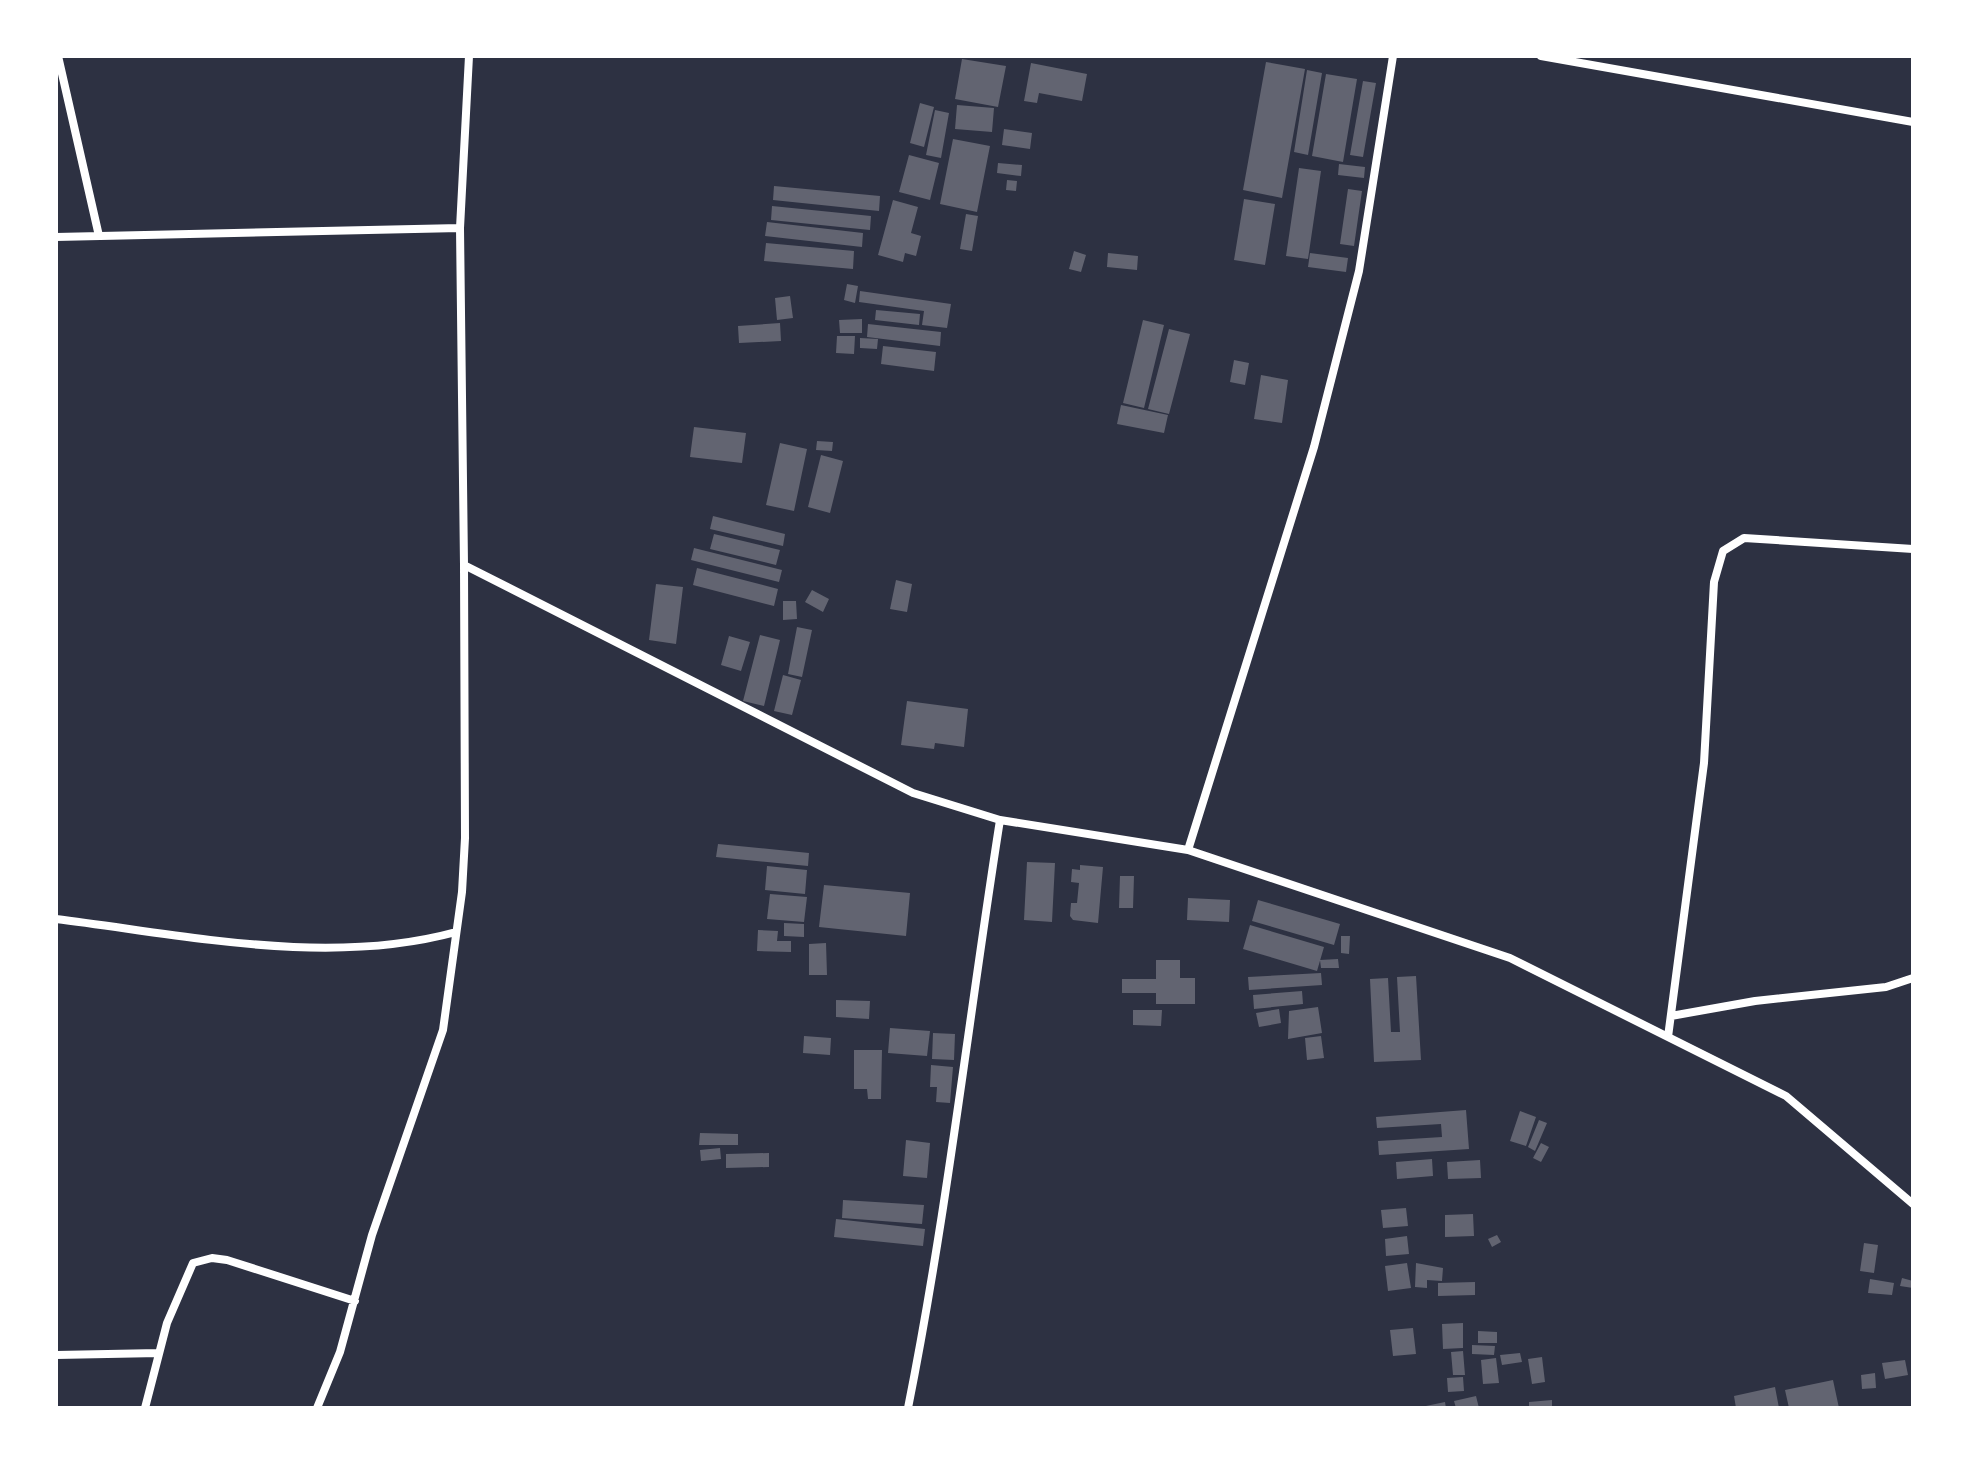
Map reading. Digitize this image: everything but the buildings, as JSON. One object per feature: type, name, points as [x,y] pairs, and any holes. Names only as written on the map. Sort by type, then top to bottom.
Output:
[{"type":"street","points":[[58,56],[99,236]]},
{"type":"street","points":[[317,1408],[355,1301],[372,1235],[434,1061],[447,1005],[456,932],[465,838],[460,228],[469,56]]},
{"type":"street","points":[[1188,850],[1314,447],[1359,271],[1393,56]]},
{"type":"street","points":[[1541,56],[1913,122]]},
{"type":"street","points":[[56,237],[460,228]]},
{"type":"street","points":[[1668,1037],[1704,763],[1714,582],[1723,551],[1744,538],[1913,549]]},
{"type":"street","points":[[464,565],[866,772],[913,793],[1000,820],[1188,850],[1510,958],[1786,1096],[1913,1204]]},
{"type":"street","points":[[908,1408],[936,1270],[962,1063],[1000,820]]},
{"type":"street","points":[[56,919],[320,947],[383,947],[456,932]]},
{"type":"street","points":[[1671,1016],[1755,1001],[1886,987],[1913,978]]},
{"type":"street","points":[[145,1408],[159,1353],[187,1270],[202,1260],[227,1260],[355,1301]]},
{"type":"street","points":[[56,1355],[159,1353]]}]
